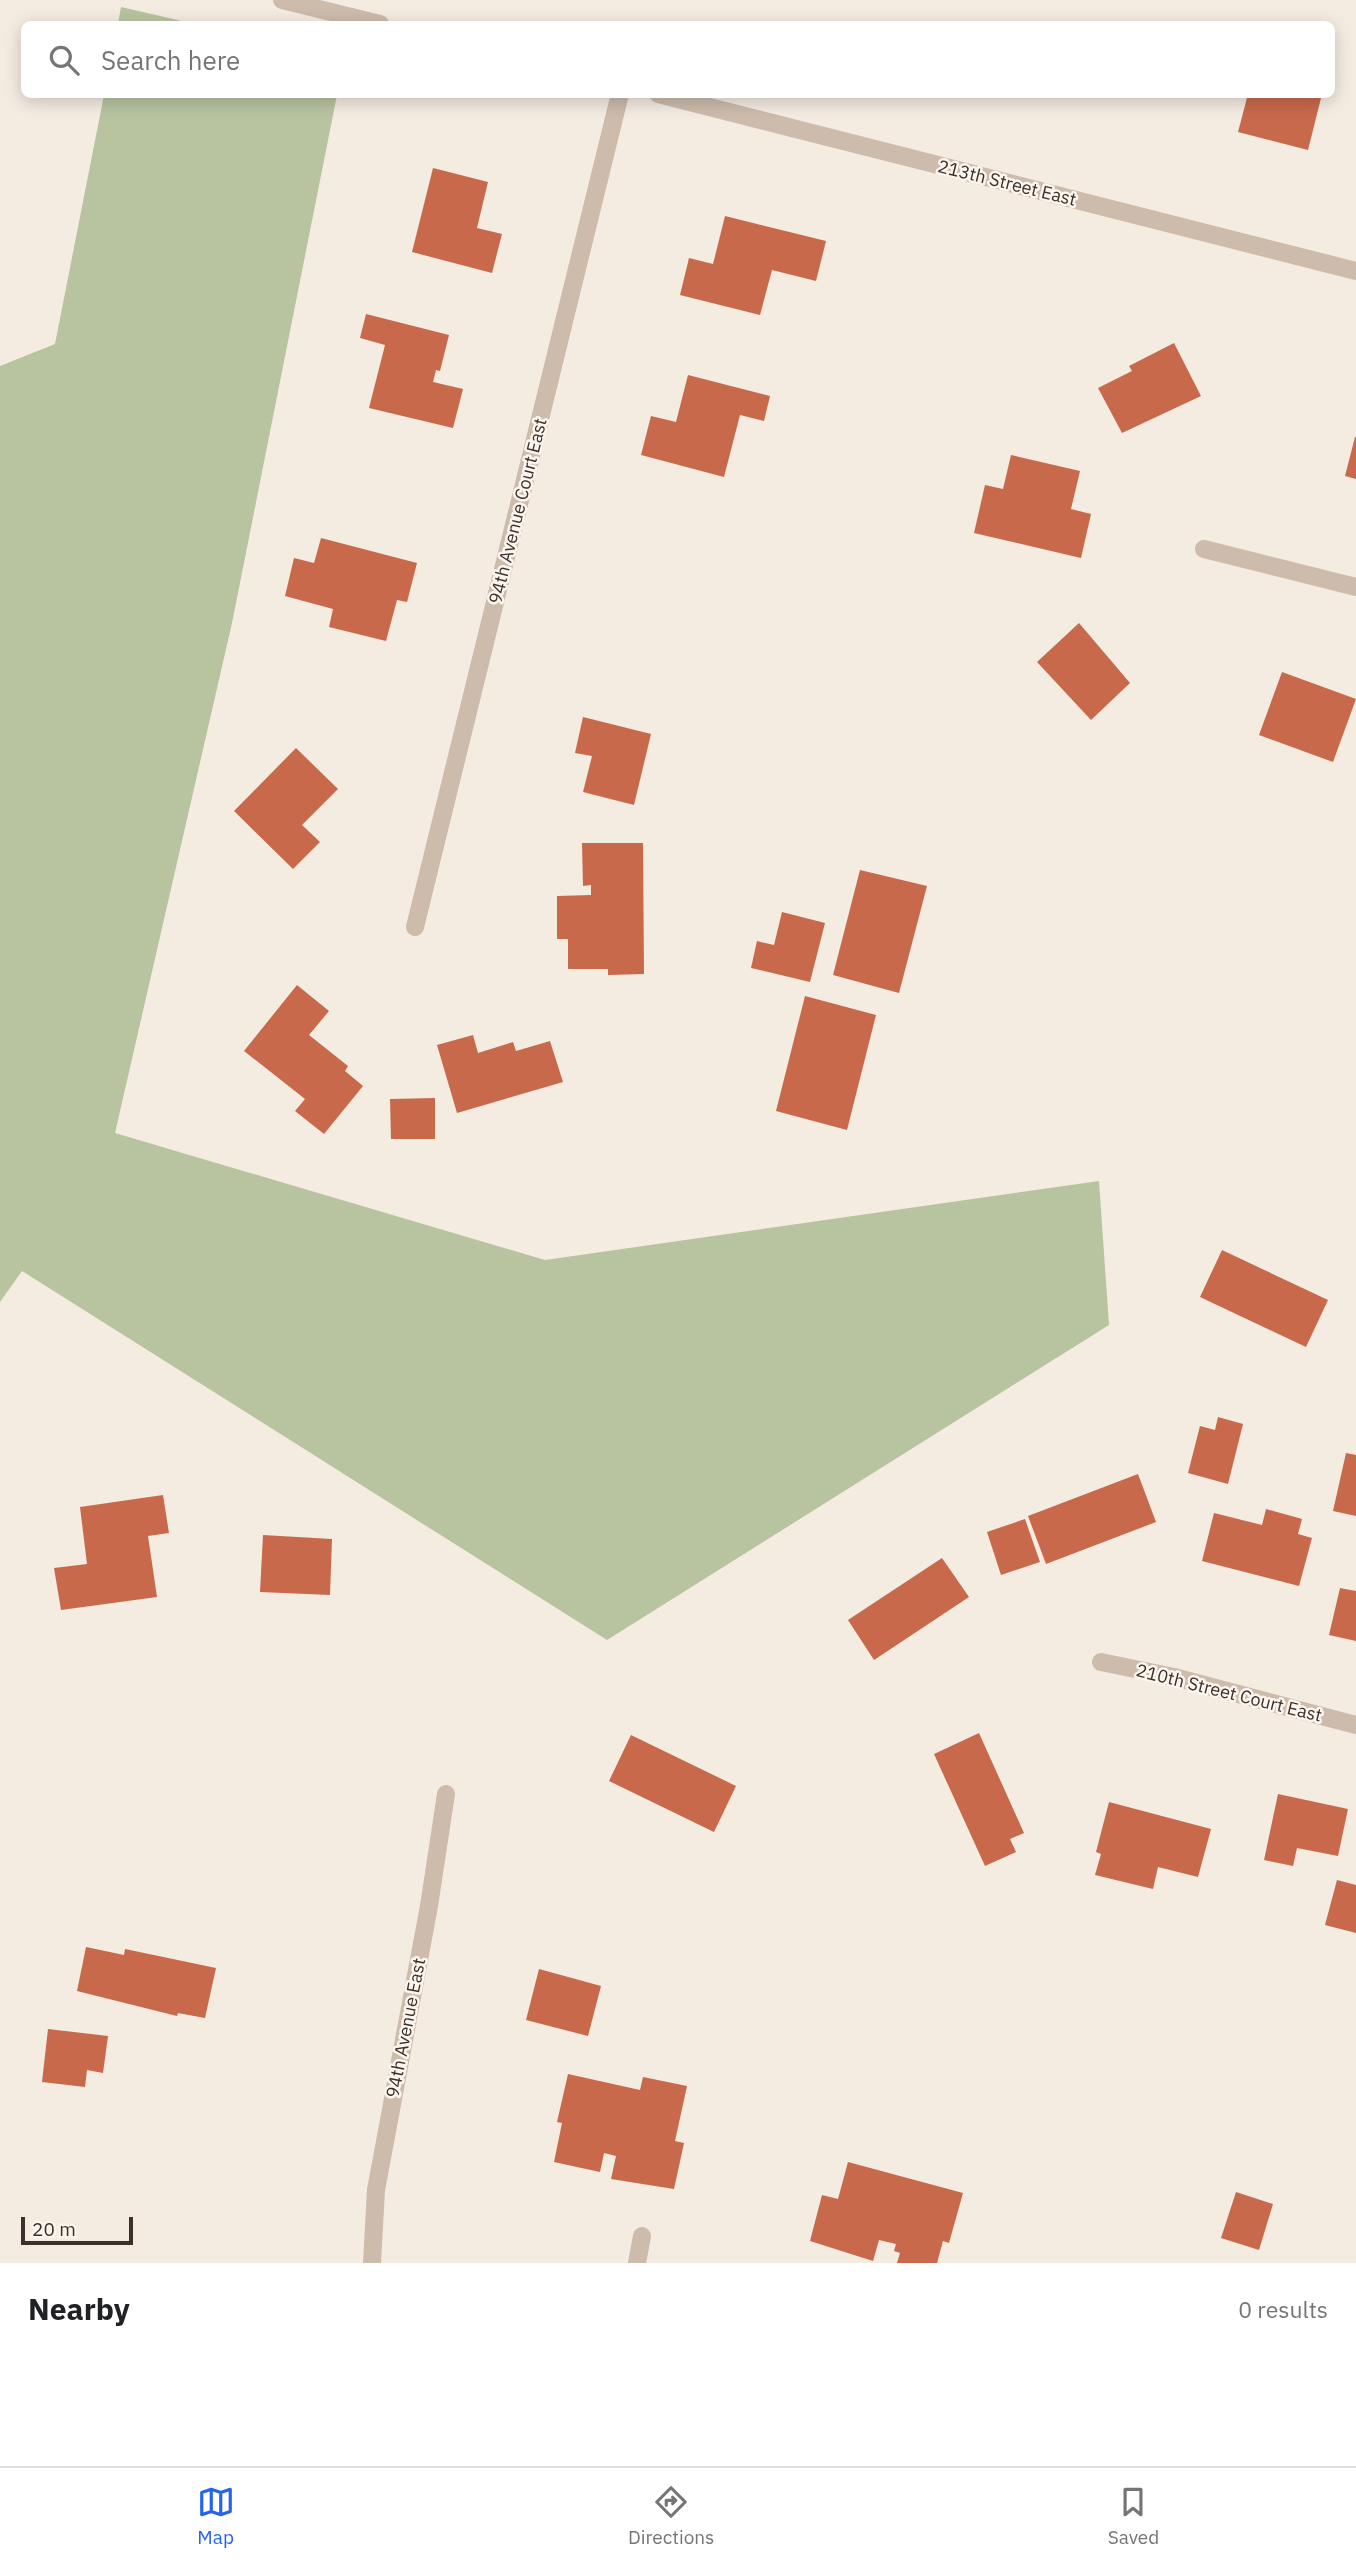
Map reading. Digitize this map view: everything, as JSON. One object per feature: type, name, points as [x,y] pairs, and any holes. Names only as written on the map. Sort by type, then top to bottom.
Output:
[{"type":"street","points":[[282,0],[320,4],[371,21]]},
{"type":"street","name":"94th Avenue Court East","points":[[415,927],[619,98]]},
{"type":"street","name":"213th Street East","points":[[674,98],[1356,271]]},
{"type":"street","points":[[1204,549],[1356,587]]},
{"type":"street","name":"210th Street Court East","points":[[1101,1662],[1174,1677],[1356,1725]]},
{"type":"street","name":"94th Avenue East","points":[[372,2263],[376,2190],[429,1906],[446,1794]]},
{"type":"street","points":[[637,2263],[642,2236]]},
{"type":"green space","points":[[121,7],[182,21],[119,21]]},
{"type":"green space","points":[[103,98],[336,98],[232,623],[115,1133],[545,1260],[1099,1181],[1109,1325],[607,1640],[22,1271],[0,1302],[0,366],[55,344]]},
{"type":"building","points":[[1247,98],[1321,98],[1308,150],[1238,132]]},
{"type":"building","points":[[433,168],[488,182],[477,228],[502,234],[492,273],[412,252]]},
{"type":"building","points":[[725,216],[826,241],[816,281],[772,270],[760,315],[680,295],[689,258],[713,264]]},
{"type":"building","points":[[366,314],[449,335],[440,371],[436,370],[433,382],[463,389],[453,428],[369,408],[385,345],[360,338]]},
{"type":"building","points":[[1174,343],[1201,396],[1122,433],[1098,388],[1132,371],[1129,366]]},
{"type":"building","points":[[688,375],[770,396],[764,421],[740,415],[724,477],[641,455],[651,416],[676,422]]},
{"type":"building","points":[[1356,437],[1356,479],[1345,476]]},
{"type":"building","points":[[1011,455],[1080,471],[1071,509],[1091,514],[1081,558],[974,533],[985,485],[1003,489]]},
{"type":"building","points":[[321,538],[417,563],[407,602],[397,600],[386,641],[329,627],[333,609],[285,596],[294,558],[314,563]]},
{"type":"building","points":[[1079,623],[1130,683],[1091,720],[1037,662]]},
{"type":"building","points":[[1282,672],[1356,699],[1333,762],[1259,735]]},
{"type":"building","points":[[583,717],[651,734],[634,805],[583,792],[592,756],[575,753]]},
{"type":"building","points":[[296,748],[338,789],[302,825],[320,842],[293,869],[234,811]]},
{"type":"building","points":[[582,843],[643,843],[644,974],[608,975],[608,969],[568,969],[568,939],[557,939],[557,896],[591,895],[591,885],[583,886]]},
{"type":"building","points":[[860,870],[927,886],[899,993],[833,975]]},
{"type":"building","points":[[782,912],[825,923],[810,982],[751,968],[757,941],[774,945]]},
{"type":"building","points":[[297,985],[329,1011],[309,1035],[348,1066],[345,1071],[363,1086],[324,1134],[295,1111],[305,1099],[244,1051]]},
{"type":"building","points":[[805,996],[876,1015],[847,1130],[776,1111]]},
{"type":"building","points":[[473,1035],[478,1053],[513,1042],[516,1051],[550,1041],[563,1082],[457,1113],[437,1045]]},
{"type":"building","points":[[435,1098],[435,1139],[391,1139],[390,1099]]},
{"type":"building","points":[[1222,1250],[1328,1300],[1306,1347],[1200,1297]]},
{"type":"building","points":[[1218,1417],[1243,1424],[1228,1484],[1188,1473],[1200,1426],[1215,1430]]},
{"type":"building","points":[[1346,1453],[1356,1455],[1356,1516],[1333,1511]]},
{"type":"building","points":[[1138,1474],[1156,1522],[1046,1564],[1028,1516]]},
{"type":"building","points":[[163,1495],[169,1533],[148,1536],[157,1597],[61,1610],[54,1568],[87,1564],[80,1507]]},
{"type":"building","points":[[1266,1509],[1302,1519],[1298,1534],[1312,1538],[1299,1586],[1202,1561],[1214,1513],[1262,1525]]},
{"type":"building","points":[[1025,1519],[1040,1562],[1001,1575],[987,1532]]},
{"type":"building","points":[[263,1535],[332,1539],[330,1595],[260,1592]]},
{"type":"building","points":[[942,1558],[969,1597],[874,1660],[848,1620]]},
{"type":"building","points":[[1340,1588],[1356,1591],[1356,1641],[1329,1635]]},
{"type":"building","points":[[979,1733],[1024,1833],[1010,1839],[1016,1852],[985,1866],[934,1754]]},
{"type":"building","points":[[631,1735],[736,1786],[714,1832],[609,1781]]},
{"type":"building","points":[[1278,1794],[1348,1809],[1338,1856],[1297,1848],[1293,1866],[1264,1860]]},
{"type":"building","points":[[1109,1802],[1211,1829],[1198,1877],[1158,1867],[1153,1889],[1095,1875],[1101,1854],[1096,1852]]},
{"type":"building","points":[[1337,1880],[1356,1885],[1356,1933],[1325,1925]]},
{"type":"building","points":[[86,1947],[124,1955],[125,1949],[216,1968],[205,2018],[178,2013],[177,2016],[77,1991]]},
{"type":"building","points":[[539,1969],[601,1986],[588,2036],[526,2020]]},
{"type":"building","points":[[48,2029],[108,2036],[103,2073],[87,2070],[85,2087],[42,2082]]},
{"type":"building","points":[[568,2074],[640,2090],[643,2077],[687,2086],[675,2141],[684,2143],[674,2189],[611,2179],[616,2156],[604,2153],[600,2172],[554,2162],[562,2123],[557,2122]]},
{"type":"building","points":[[848,2162],[963,2193],[949,2243],[943,2241],[937,2263],[897,2263],[900,2253],[894,2251],[896,2244],[879,2240],[873,2261],[810,2241],[822,2195],[838,2199]]},
{"type":"building","points":[[1236,2192],[1273,2204],[1259,2250],[1221,2238]]}]
